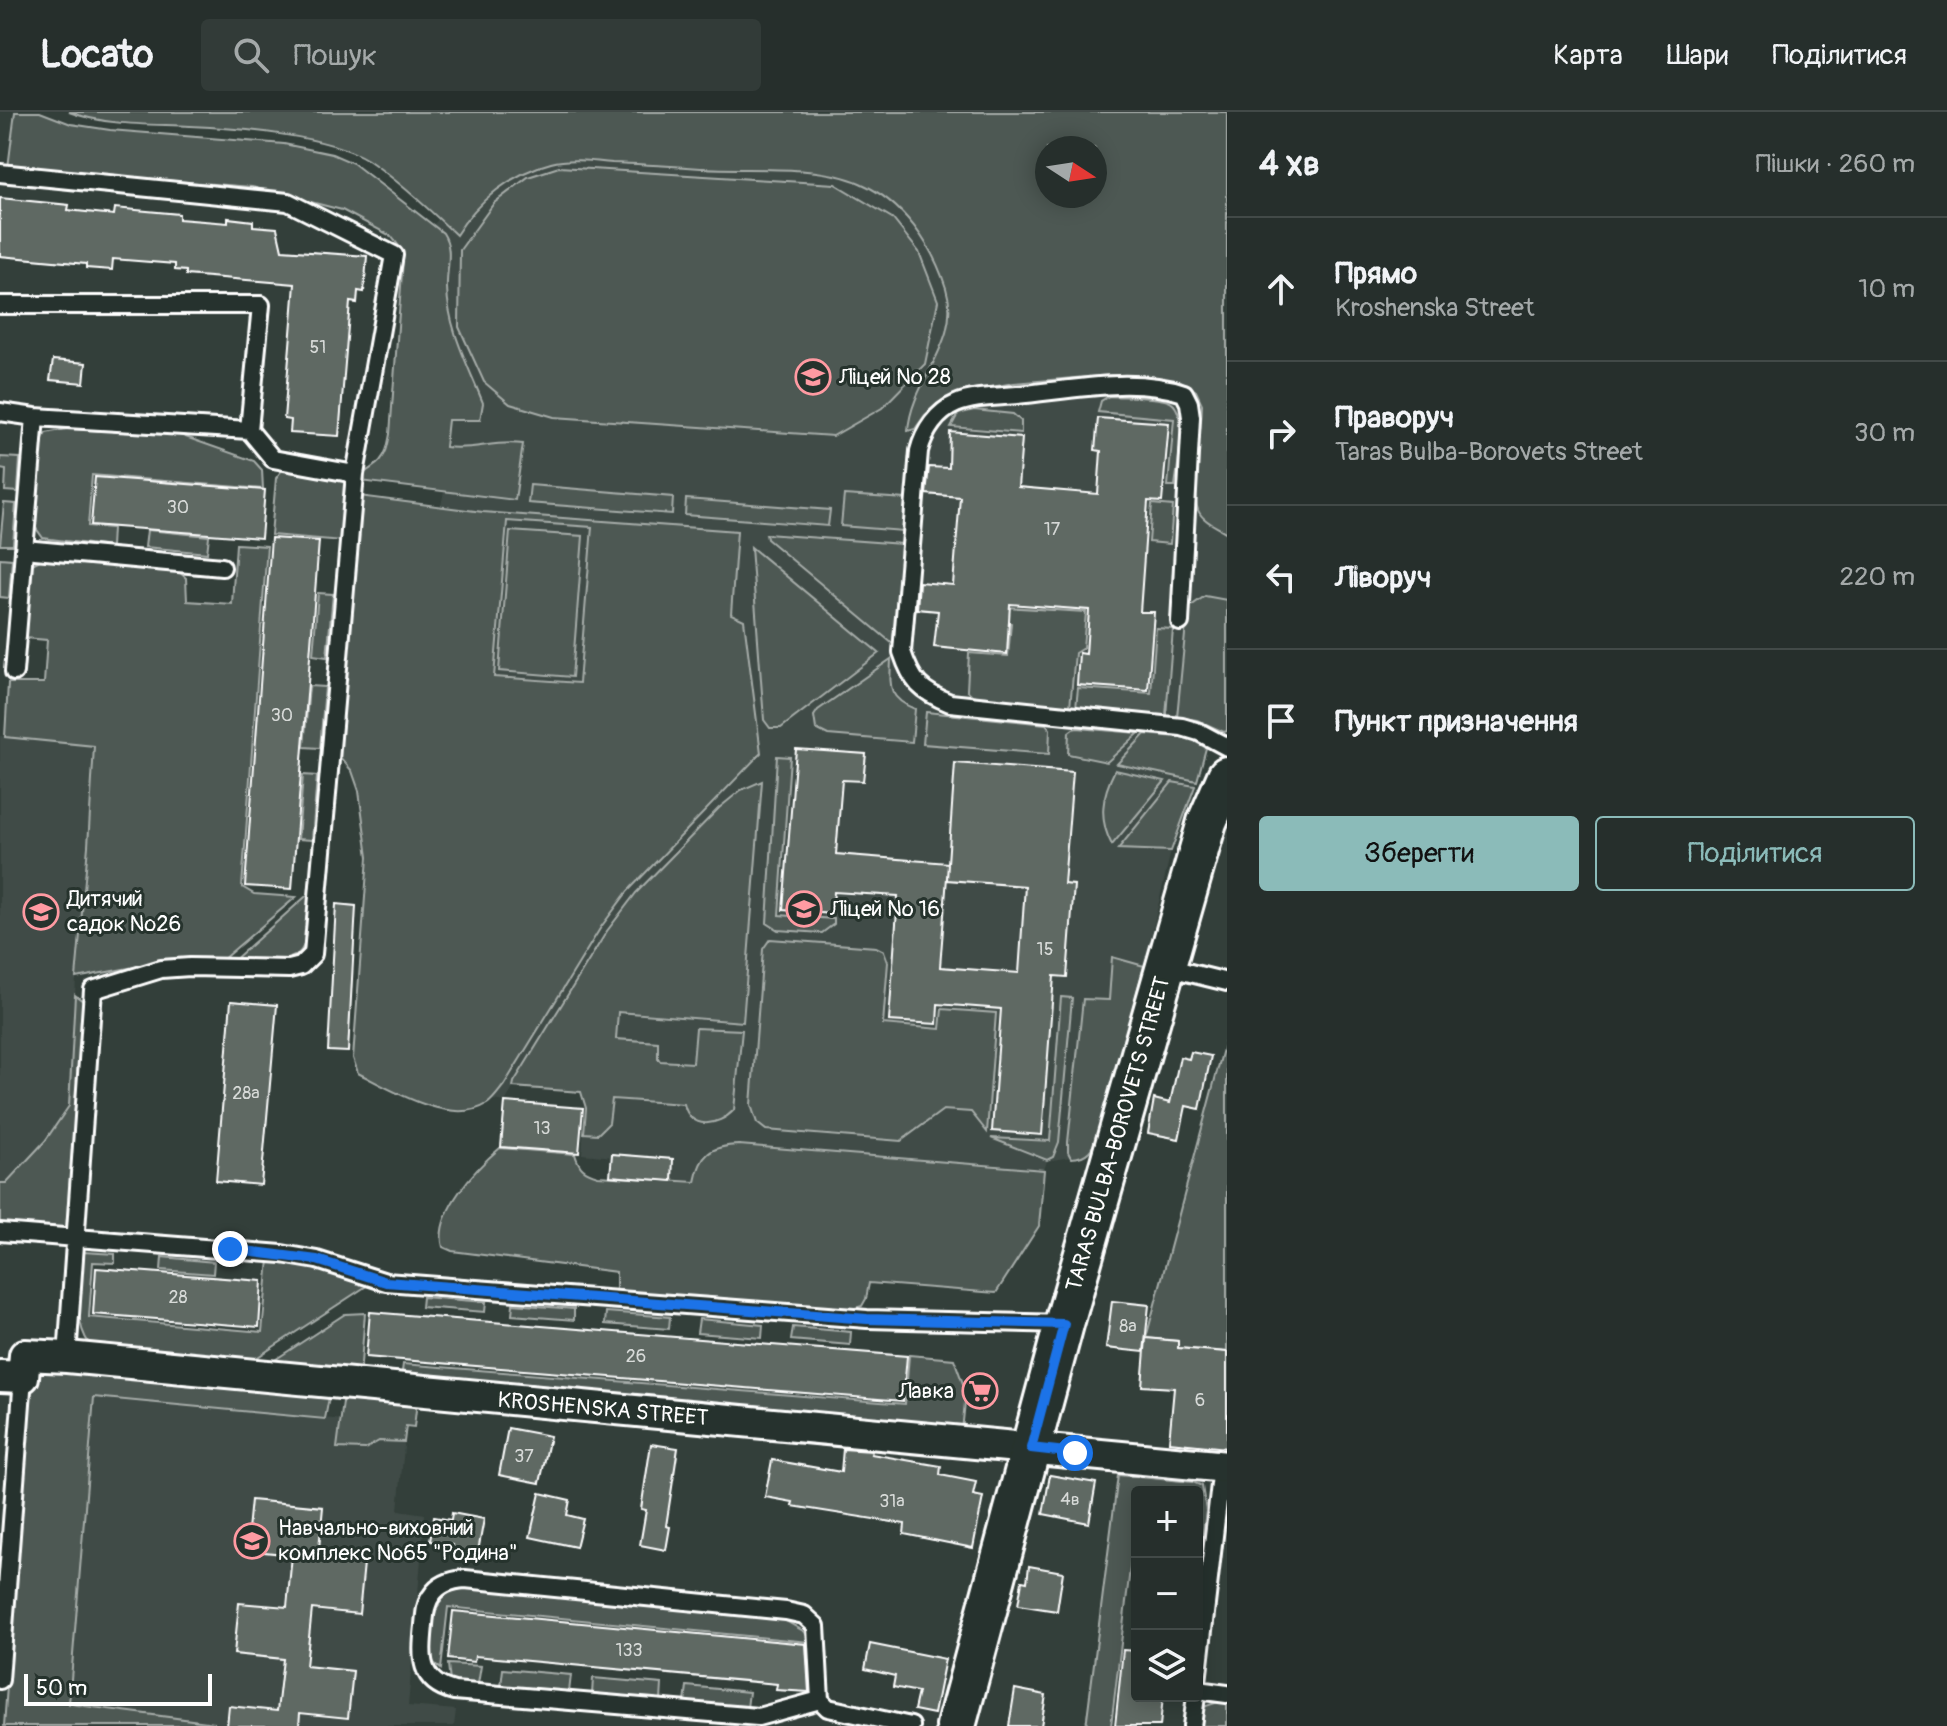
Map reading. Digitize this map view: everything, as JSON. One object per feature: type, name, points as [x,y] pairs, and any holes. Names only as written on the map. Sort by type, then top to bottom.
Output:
[{"type":"street","name":"TARAS BULBA-BOROVETS STREET","points":[[956,1726],[1064,1324],[1166,967],[1217,823],[1227,776]]},
{"type":"street","name":"KROSHENSKA STREET","points":[[11,1376],[25,1355],[67,1357],[1225,1467]]},
{"type":"lane","points":[[0,173],[288,202],[394,255],[355,474],[313,954],[301,966],[289,969],[161,969],[93,990],[67,1357]]},
{"type":"lane","points":[[0,305],[261,305],[249,430],[273,459],[355,474]]},
{"type":"lane","points":[[1180,622],[1191,417],[1184,393],[1171,389],[1121,386],[968,400],[944,411],[933,422],[923,437],[919,451],[902,652],[914,682],[932,696],[950,703],[1182,727],[1227,747]]},
{"type":"lane","points":[[0,412],[35,417],[249,430]]},
{"type":"lane","points":[[14,672],[35,417]]},
{"type":"lane","points":[[24,549],[222,567]]},
{"type":"lane","points":[[1166,967],[1227,982]]},
{"type":"lane","points":[[0,1232],[282,1254],[317,1260],[386,1282],[867,1319],[1064,1324]]},
{"type":"lane","points":[[0,1680],[11,1376]]},
{"type":"lane","points":[[1203,1636],[1225,1467]]},
{"type":"lane","points":[[820,1700],[758,1717],[454,1691],[442,1688],[424,1669],[421,1656],[426,1609],[431,1596],[440,1587],[465,1579],[804,1615],[816,1626],[820,1700],[828,1708],[911,1726]]},
{"type":"lane","points":[[1203,1693],[1227,1694]]},
{"type":"lane","points":[[1192,1726],[1195,1702]]},
{"type":"shaded area","points":[[15,112],[40,112],[71,124],[110,130],[284,144],[332,154],[353,163],[443,233],[446,239],[451,318],[483,403],[480,420],[448,420],[445,447],[523,444],[515,500],[360,481],[382,458],[390,434],[403,259],[402,250],[391,236],[342,210],[252,187],[8,168]]},
{"type":"shaded area","points":[[69,112],[1227,112],[1227,533],[1207,521],[1198,510],[1196,475],[1202,404],[1196,391],[1181,381],[1111,375],[1014,383],[958,393],[944,399],[925,415],[915,429],[908,431],[911,412],[948,326],[946,288],[933,256],[914,226],[890,201],[860,183],[804,171],[558,161],[509,181],[474,211],[456,235],[380,168],[351,151],[330,144],[256,131],[98,120]]},
{"type":"shaded area","points":[[1227,112],[1227,732],[1206,748],[1171,851],[1100,1134],[1088,1154],[1047,1161],[1044,1170],[668,1185],[670,1162],[582,1154],[585,1108],[581,1092],[514,1087],[505,1102],[421,1088],[415,627],[445,487],[404,255],[489,167],[532,134],[876,156],[1035,194],[1035,208],[1094,208],[1170,226]]},
{"type":"shaded area","points":[[559,167],[835,184],[892,218],[919,252],[938,301],[925,364],[882,408],[833,436],[554,417],[510,404],[484,382],[459,327],[460,250],[494,203],[528,177]]},
{"type":"shaded area","points":[[1109,396],[1154,398],[1175,406],[1179,415],[1180,439],[1175,486],[1168,486],[1174,419],[1098,412],[1101,401]]},
{"type":"shaded area","points":[[974,410],[1013,414],[1021,421],[1021,433],[951,427],[958,414]]},
{"type":"shaded area","points":[[67,429],[177,434],[254,461],[262,470],[263,489],[92,475],[88,526],[112,528],[111,547],[43,538],[33,524],[38,447],[46,433]]},
{"type":"shaded area","points":[[0,457],[20,458],[18,492],[5,491],[6,470],[0,469]]},
{"type":"shaded area","points":[[282,470],[343,477],[347,484],[343,541],[271,535],[276,478]]},
{"type":"shaded area","points":[[530,485],[673,497],[672,514],[528,503]]},
{"type":"shaded area","points":[[844,495],[906,499],[903,531],[841,526]]},
{"type":"shaded area","points":[[359,496],[483,512],[737,531],[731,614],[744,620],[761,753],[628,891],[601,927],[504,1085],[487,1104],[472,1110],[439,1109],[403,1096],[358,1073],[353,1058],[368,857],[359,791],[352,771],[338,755]],"holes":[[[507,521],[592,527],[579,683],[494,677]]]},
{"type":"shaded area","points":[[686,499],[830,510],[828,526],[685,515]]},
{"type":"shaded area","points":[[4,503],[16,504],[13,545],[0,545]]},
{"type":"shaded area","points":[[1152,504],[1173,506],[1170,544],[1149,542]]},
{"type":"shaded area","points":[[147,530],[209,536],[207,553],[145,547]]},
{"type":"shaded area","points":[[510,531],[583,536],[572,677],[499,671]]},
{"type":"shaded area","points":[[766,534],[902,544],[893,644],[767,539]]},
{"type":"shaded area","points":[[236,544],[267,546],[242,887],[254,894],[296,897],[222,960],[167,962],[76,978],[94,746],[5,737],[8,683],[44,683],[47,640],[25,638],[24,635],[29,569],[44,558],[177,570],[186,578],[187,601],[232,604]]},
{"type":"shaded area","points":[[751,547],[879,653],[781,728],[770,728],[764,720]]},
{"type":"shaded area","points":[[0,558],[12,559],[9,598],[0,597]]},
{"type":"shaded area","points":[[318,593],[333,594],[327,657],[313,655]]},
{"type":"shaded area","points":[[1205,596],[1227,600],[1227,731],[1224,732],[1197,720],[1177,717],[1187,614],[1191,606]]},
{"type":"shaded area","points":[[1005,607],[1086,612],[1083,648],[1075,653],[1070,707],[974,697],[967,690],[969,653],[1008,656],[1011,623],[1004,622]]},
{"type":"shaded area","points":[[1156,628],[1173,629],[1166,716],[1076,708],[1078,688],[1151,693]]},
{"type":"shaded area","points":[[891,659],[892,690],[899,700],[915,709],[912,742],[828,735],[816,729],[814,716],[818,710]]},
{"type":"shaded area","points":[[309,686],[325,687],[320,748],[304,747]]},
{"type":"shaded area","points":[[926,712],[1046,724],[1050,729],[1049,754],[923,744]]},
{"type":"shaded area","points":[[1073,729],[1139,733],[1107,762],[1068,754],[1069,732]]},
{"type":"shaded area","points":[[1145,734],[1189,738],[1206,748],[1197,781],[1117,764]]},
{"type":"shaded area","name":"Дитячий садок №26","points":[[0,736],[94,745],[69,1106],[45,1141],[6,1183],[0,1183]]},
{"type":"shaded area","points":[[777,756],[790,757],[779,915],[834,919],[834,924],[822,933],[778,930],[767,923]]},
{"type":"shaded area","points":[[1115,770],[1165,781],[1112,845],[1105,826],[1103,807]]},
{"type":"shaded area","points":[[303,775],[317,776],[312,840],[298,839]]},
{"type":"shaded area","points":[[762,781],[743,1022],[618,1012],[616,1039],[658,1042],[660,1061],[693,1063],[696,1028],[742,1030],[734,1110],[720,1120],[705,1123],[692,1118],[684,1104],[612,1099],[609,1123],[598,1134],[584,1133],[586,1108],[581,1092],[513,1087],[607,931],[636,893],[719,808],[741,790]]},
{"type":"shaded area","points":[[1172,782],[1195,786],[1171,851],[1118,849]]},
{"type":"shaded area","points":[[313,890],[308,932],[298,954],[276,961],[233,961]]},
{"type":"shaded area","points":[[770,939],[876,947],[884,951],[888,962],[883,1024],[940,1029],[942,1009],[996,1013],[987,1132],[971,1112],[943,1110],[901,1141],[766,1130],[757,1123],[751,1105],[763,949]]},
{"type":"shaded area","points":[[1112,957],[1144,966],[1099,1134],[1089,1151],[1071,1158],[1068,1142],[1083,999],[1109,1000]]},
{"type":"shaded area","points":[[75,995],[83,1001],[69,1228],[0,1223],[0,1183],[6,1183],[45,1141],[69,1106]]},
{"type":"shaded area","points":[[1061,997],[1072,998],[1059,1142],[1053,1157],[1047,1160],[991,1138],[1050,1141]]},
{"type":"shaded area","points":[[1227,1034],[1227,1352],[1178,1348],[1178,1341],[1146,1338]]},
{"type":"shaded area","points":[[739,1145],[1044,1170],[1039,1226],[996,1293],[869,1283],[862,1306],[848,1310],[616,1292],[616,1272],[452,1251],[443,1247],[444,1220],[459,1192],[500,1148],[575,1154],[583,1169],[598,1176],[695,1182],[700,1165],[708,1154],[721,1147]]},
{"type":"shaded area","points":[[83,1252],[115,1254],[115,1263],[93,1262],[89,1317],[262,1332],[269,1260],[332,1272],[368,1285],[247,1364],[90,1345],[84,1335],[79,1312]]},
{"type":"shaded area","points":[[162,1257],[214,1262],[213,1274],[161,1270]]},
{"type":"shaded area","points":[[422,1297],[486,1302],[485,1312],[421,1307]]},
{"type":"shaded area","points":[[513,1304],[574,1309],[574,1320],[512,1315]]},
{"type":"shaded area","points":[[606,1312],[670,1317],[669,1329],[605,1324]]},
{"type":"shaded area","points":[[365,1313],[360,1376],[264,1367],[345,1314]]},
{"type":"shaded area","points":[[699,1319],[763,1325],[762,1338],[697,1333]]},
{"type":"shaded area","points":[[793,1327],[851,1332],[850,1345],[791,1340]]},
{"type":"shaded area","points":[[909,1355],[954,1359],[966,1392],[962,1431],[377,1378],[378,1370],[402,1372],[403,1364],[905,1404]]},
{"type":"shaded area","points":[[31,1366],[330,1392],[325,1419],[94,1397],[69,1704],[214,1723],[214,1726],[4,1726]]},
{"type":"shaded area","points":[[344,1394],[417,1401],[414,1427],[406,1426],[404,1442],[379,1441],[365,1449],[337,1448]]},
{"type":"shaded area","name":"Навчально-виховний комплекс №65 \"Родина\"","points":[[93,1396],[406,1426],[398,1510],[425,1514],[408,1706],[456,1710],[454,1726],[86,1726],[67,1723]]},
{"type":"shaded area","points":[[1118,1475],[1193,1482],[1202,1486],[1131,1486],[1131,1561],[1111,1726],[1086,1726]]},
{"type":"shaded area","points":[[1203,1492],[1206,1511],[1203,1534]]},
{"type":"shaded area","points":[[465,1587],[784,1620],[805,1632],[809,1642],[448,1607],[441,1669],[431,1657],[436,1613],[445,1596]]},
{"type":"shaded area","points":[[448,1664],[481,1666],[478,1684],[450,1682]]},
{"type":"shaded area","points":[[503,1669],[571,1675],[569,1692],[501,1686]]},
{"type":"shaded area","points":[[593,1678],[662,1684],[661,1701],[592,1695]]},
{"type":"shaded area","points":[[687,1686],[749,1692],[747,1708],[685,1703]]},
{"type":"shaded area","points":[[1227,1702],[1227,1726],[1200,1726],[1206,1706]]},
{"type":"building","points":[[0,198],[69,205],[68,210],[114,215],[115,208],[179,214],[179,219],[228,223],[228,218],[253,221],[253,226],[277,228],[282,250],[367,256],[364,292],[358,291],[357,303],[350,302],[339,436],[290,433],[291,420],[284,419],[295,284],[186,275],[186,271],[175,270],[175,264],[113,259],[112,270],[86,268],[86,264],[0,256]]},
{"type":"building","points":[[53,360],[86,363],[84,383],[50,380]]},
{"type":"building","points":[[1098,418],[1169,423],[1162,502],[1148,501],[1140,612],[1154,612],[1148,690],[1077,685],[1079,653],[1086,654],[1089,610],[1010,604],[1007,654],[934,647],[938,611],[917,609],[919,582],[953,585],[960,497],[926,494],[929,467],[949,468],[950,432],[1022,438],[1018,487],[1098,494],[1101,451],[1095,450]]},
{"type":"building","points":[[95,477],[265,490],[261,538],[91,525]]},
{"type":"building","points":[[271,538],[319,541],[292,889],[245,886]]},
{"type":"building","points":[[796,749],[866,754],[863,781],[842,780],[836,854],[948,863],[955,763],[1073,772],[1064,884],[1074,885],[1067,977],[1054,976],[1042,1135],[992,1131],[1001,1009],[938,1004],[937,1024],[889,1021],[898,896],[834,892],[832,914],[783,910]],"holes":[[[948,864],[947,880],[1025,886],[1019,973],[940,967]]]},
{"type":"building","points":[[336,904],[356,906],[348,1052],[328,1051]]},
{"type":"building","points":[[231,1001],[277,1005],[261,1185],[216,1181]]},
{"type":"building","points":[[1191,1052],[1211,1056],[1200,1109],[1186,1106],[1179,1139],[1148,1133],[1154,1099],[1170,1103],[1180,1057],[1189,1059]]},
{"type":"building","points":[[505,1102],[583,1108],[579,1153],[501,1147]]},
{"type":"building","points":[[612,1154],[673,1159],[672,1181],[610,1176]]},
{"type":"building","points":[[96,1268],[262,1281],[259,1327],[93,1314]]},
{"type":"building","points":[[1112,1301],[1149,1305],[1144,1352],[1106,1348]]},
{"type":"building","points":[[370,1312],[907,1356],[903,1401],[366,1357]]},
{"type":"building","points":[[1146,1338],[1178,1341],[1178,1348],[1227,1352],[1227,1448],[1169,1442],[1174,1388],[1142,1386]]},
{"type":"building","points":[[508,1428],[550,1436],[540,1483],[499,1475]]},
{"type":"building","points":[[651,1444],[678,1448],[666,1526],[670,1527],[666,1550],[640,1545],[646,1510],[641,1509]]},
{"type":"building","points":[[843,1449],[872,1451],[871,1454],[941,1466],[940,1475],[976,1482],[973,1495],[983,1497],[973,1548],[904,1534],[905,1524],[792,1506],[793,1502],[765,1497],[772,1460],[841,1472]]},
{"type":"building","points":[[1050,1475],[1096,1483],[1089,1523],[1043,1514]]},
{"type":"building","points":[[540,1493],[570,1500],[567,1515],[583,1519],[576,1547],[530,1537]]},
{"type":"building","points":[[251,1500],[323,1507],[318,1559],[364,1563],[359,1614],[312,1609],[306,1666],[353,1671],[348,1718],[300,1713],[299,1726],[227,1726],[229,1706],[277,1711],[283,1659],[234,1654],[239,1603],[287,1607],[292,1555],[246,1550]]},
{"type":"building","points":[[452,1513],[484,1519],[477,1557],[452,1552],[453,1545],[430,1541],[434,1517],[451,1520]]},
{"type":"building","points":[[1029,1566],[1063,1572],[1057,1611],[1018,1605],[1022,1581],[1027,1582]]},
{"type":"building","points":[[453,1611],[806,1644],[809,1692],[776,1690],[777,1684],[475,1656],[474,1662],[448,1659]]},
{"type":"building","points":[[870,1644],[945,1659],[934,1714],[914,1710],[918,1692],[893,1687],[895,1676],[865,1669]]},
{"type":"building","points":[[1123,1650],[1131,1651],[1131,1702],[1162,1702],[1160,1726],[1115,1726]]},
{"type":"building","points":[[1015,1689],[1046,1695],[1041,1726],[1009,1726]]},
{"type":"place","name":"Ліцей № 28","points":[[813,377]]},
{"type":"place","name":"Ліцей № 16","points":[[804,909]]},
{"type":"place","name":"Дитячий садок №26","points":[[41,912]]},
{"type":"place","name":"Лавка","points":[[980,1391]]},
{"type":"place","name":"Навчально-виховний комплекс №65 \"Родина\"","points":[[252,1541]]},
{"type":"route","points":[[230,1249],[317,1260],[386,1282],[867,1319],[1064,1324],[1031,1448],[1075,1453]]}]
